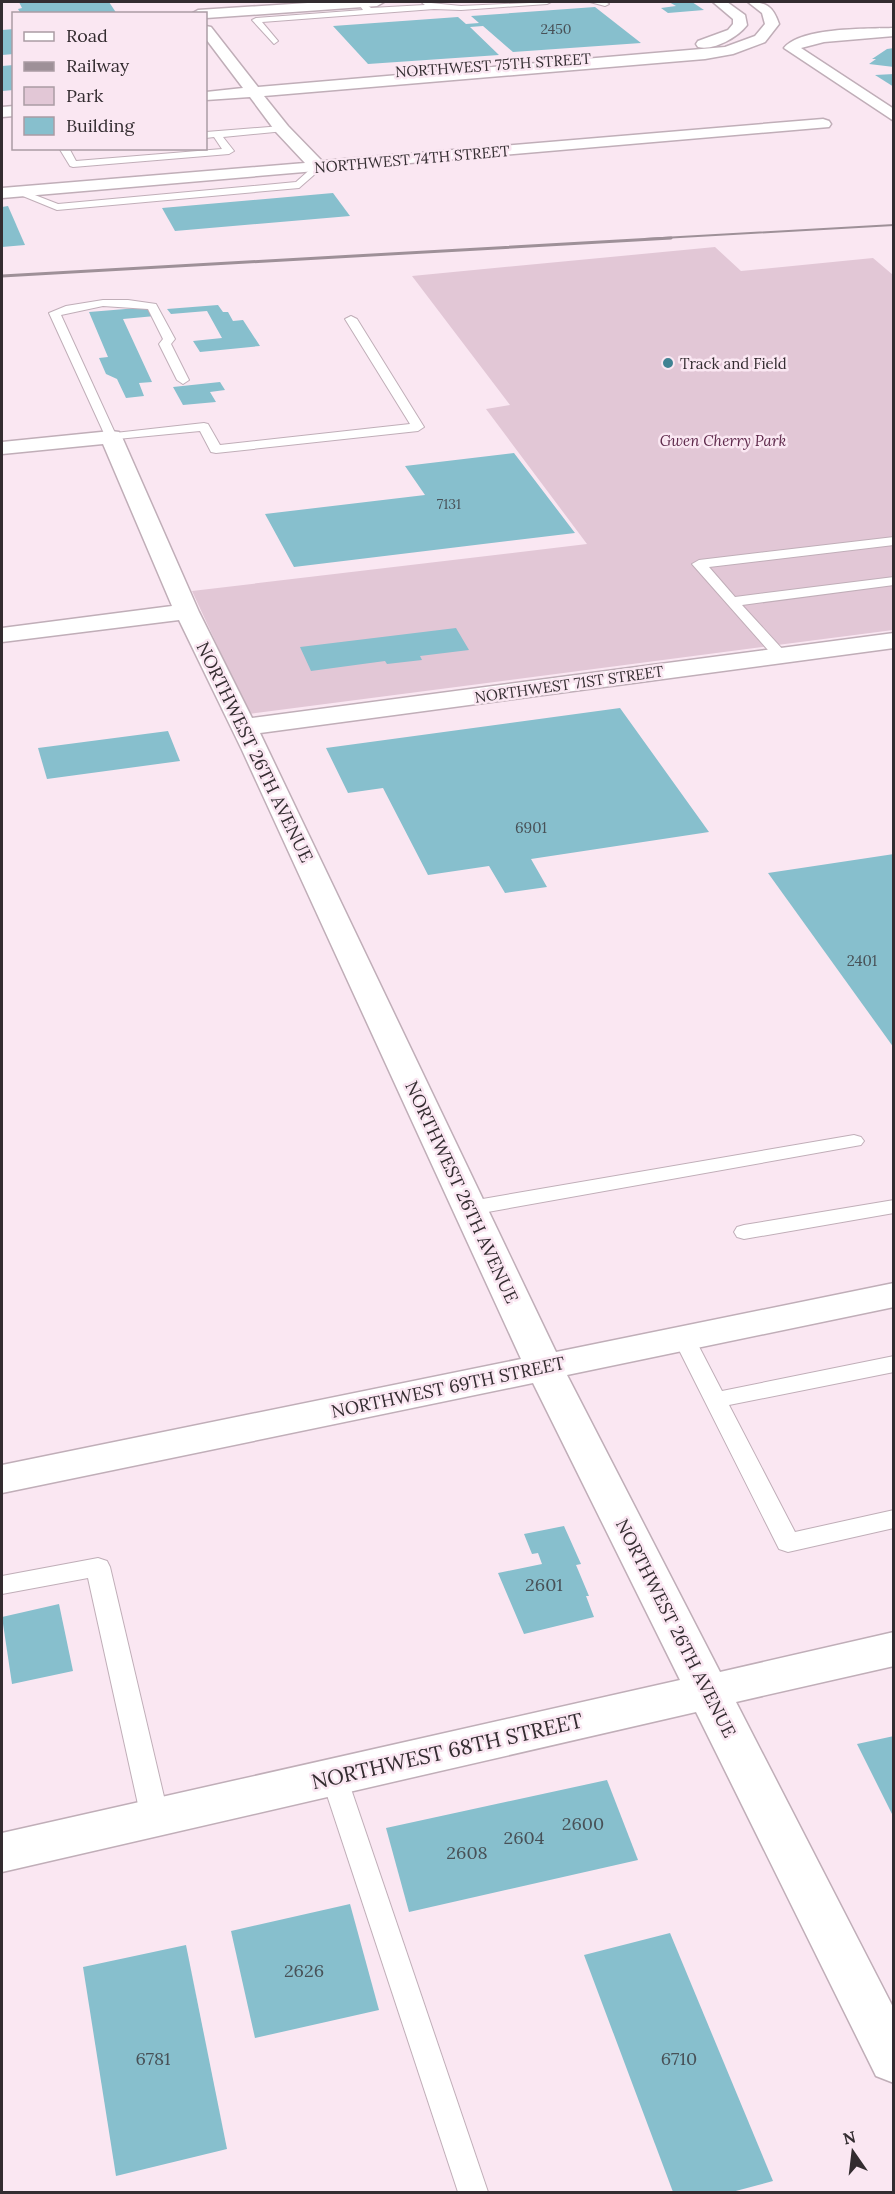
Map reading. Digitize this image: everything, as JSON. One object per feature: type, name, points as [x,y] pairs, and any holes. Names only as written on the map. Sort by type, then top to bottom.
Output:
[{"type":"street","name":"NORTHWEST 75TH STREET","points":[[207,86],[251,87],[411,75],[550,64],[675,50],[719,40],[733,33],[740,25],[740,18],[719,2]]},
{"type":"street","name":"NORTHWEST 75TH STREET","points":[[550,64],[675,59],[728,51],[760,39],[772,24],[768,11],[754,2]]},
{"type":"street","points":[[193,12],[369,5]]},
{"type":"street","points":[[207,31],[282,129],[318,167]]},
{"type":"street","points":[[894,32],[797,42],[791,48],[894,116]]},
{"type":"street","name":"NORTHWEST 75TH STREET","points":[[207,96],[251,87]]},
{"type":"street","name":"NORTHWEST 74TH STREET","points":[[10,192],[153,169],[226,174],[823,124]]},
{"type":"street","points":[[2,448],[111,437]]},
{"type":"street","name":"NORTHWEST 26TH AVENUE","points":[[111,437],[187,612],[245,727],[544,1368],[894,2060]]},
{"type":"street","points":[[2,635],[187,612]]},
{"type":"street","name":"NORTHWEST 71ST STREET","points":[[245,727],[894,640]]},
{"type":"street","name":"NORTHWEST 69TH STREET","points":[[2,1479],[894,1295]]},
{"type":"street","name":"NORTHWEST 68TH STREET","points":[[2,1853],[894,1649]]},
{"type":"lane","points":[[425,2],[434,8]]},
{"type":"lane","points":[[274,41],[256,20],[369,5],[434,8],[547,2]]},
{"type":"lane","points":[[594,2],[605,4]]},
{"type":"lane","points":[[211,134],[282,129]]},
{"type":"lane","points":[[65,150],[73,164],[153,169],[229,151],[211,134]]},
{"type":"lane","points":[[10,192],[57,207],[299,185],[318,167]]},
{"type":"lane","points":[[226,174],[237,191]]},
{"type":"lane","name":"NORTHWEST 26TH AVENUE","points":[[111,437],[55,313],[65,309],[101,304],[141,303],[152,306],[169,339],[165,344],[183,380]]},
{"type":"lane","points":[[111,437],[204,427],[216,449],[418,427],[351,319]]},
{"type":"lane","points":[[780,655],[699,564],[894,541]]},
{"type":"lane","points":[[731,602],[894,581]]},
{"type":"lane","points":[[471,1208],[854,1141]]},
{"type":"lane","points":[[744,1233],[894,1206]]},
{"type":"lane","points":[[684,1338],[788,1543],[894,1519]]},
{"type":"lane","points":[[716,1400],[894,1364]]},
{"type":"lane","points":[[2,1585],[98,1567],[155,1818]]},
{"type":"lane","points":[[334,1777],[473,2193]]},
{"type":"green space","name":"Gwen Cherry Park","points":[[715,247],[741,271],[873,258],[893,275],[893,630],[249,714],[192,591],[587,544],[486,409],[510,405],[412,276]]},
{"type":"building","points":[[19,2],[109,2],[116,12],[20,12],[18,9],[22,8]]},
{"type":"building","points":[[669,2],[692,2],[704,10],[668,13],[661,8],[676,6]]},
{"type":"building","points":[[595,7],[641,43],[513,52],[483,26],[470,27],[499,55],[368,64],[333,26],[458,17],[466,24],[479,23],[471,16]]},
{"type":"building","points":[[12,29],[12,54],[2,55],[2,30]]},
{"type":"building","points":[[894,48],[894,67],[869,64],[876,59],[872,59],[887,49]]},
{"type":"building","points":[[12,65],[12,90],[2,91],[2,66]]},
{"type":"building","points":[[894,74],[894,87],[875,75]]},
{"type":"building","points":[[333,193],[350,216],[175,231],[162,208]]},
{"type":"building","points":[[8,206],[25,245],[2,247],[2,207]]},
{"type":"building","points":[[218,305],[223,312],[228,312],[233,321],[243,320],[260,346],[200,352],[193,341],[222,338],[207,311],[171,314],[167,309]]},
{"type":"building","points":[[150,307],[155,316],[123,319],[152,382],[139,383],[144,396],[126,398],[117,379],[106,374],[99,358],[108,357],[89,312]]},
{"type":"building","points":[[220,382],[225,390],[210,392],[216,402],[183,405],[173,387]]},
{"type":"building","points":[[514,453],[575,533],[294,567],[265,514],[425,495],[405,466]]},
{"type":"building","points":[[456,628],[469,650],[420,656],[422,660],[387,664],[385,661],[311,671],[300,647]]},
{"type":"building","points":[[620,708],[709,832],[531,859],[547,887],[505,893],[489,866],[428,875],[383,788],[348,793],[326,748]]},
{"type":"building","points":[[168,731],[180,761],[47,779],[38,748]]},
{"type":"building","points":[[894,854],[894,1048],[768,873]]},
{"type":"building","points":[[564,1526],[581,1564],[576,1565],[589,1596],[586,1596],[594,1617],[524,1634],[498,1573],[542,1564],[538,1553],[532,1554],[524,1534]]},
{"type":"building","points":[[59,1604],[73,1671],[12,1684],[2,1617]]},
{"type":"building","points":[[894,1736],[894,1818],[857,1744]]},
{"type":"building","points":[[607,1780],[638,1860],[409,1912],[386,1828]]},
{"type":"building","points":[[350,1904],[379,2010],[255,2038],[231,1931]]},
{"type":"building","points":[[670,1933],[773,2181],[732,2192],[673,2192],[584,1955]]},
{"type":"building","points":[[186,1945],[227,2149],[116,2176],[83,1967]]},
{"type":"railway","points":[[645,239],[894,225]]},
{"type":"railway","points":[[2,276],[671,238]]},
{"type":"place","name":"Track and Field","points":[[668,363]]}]
